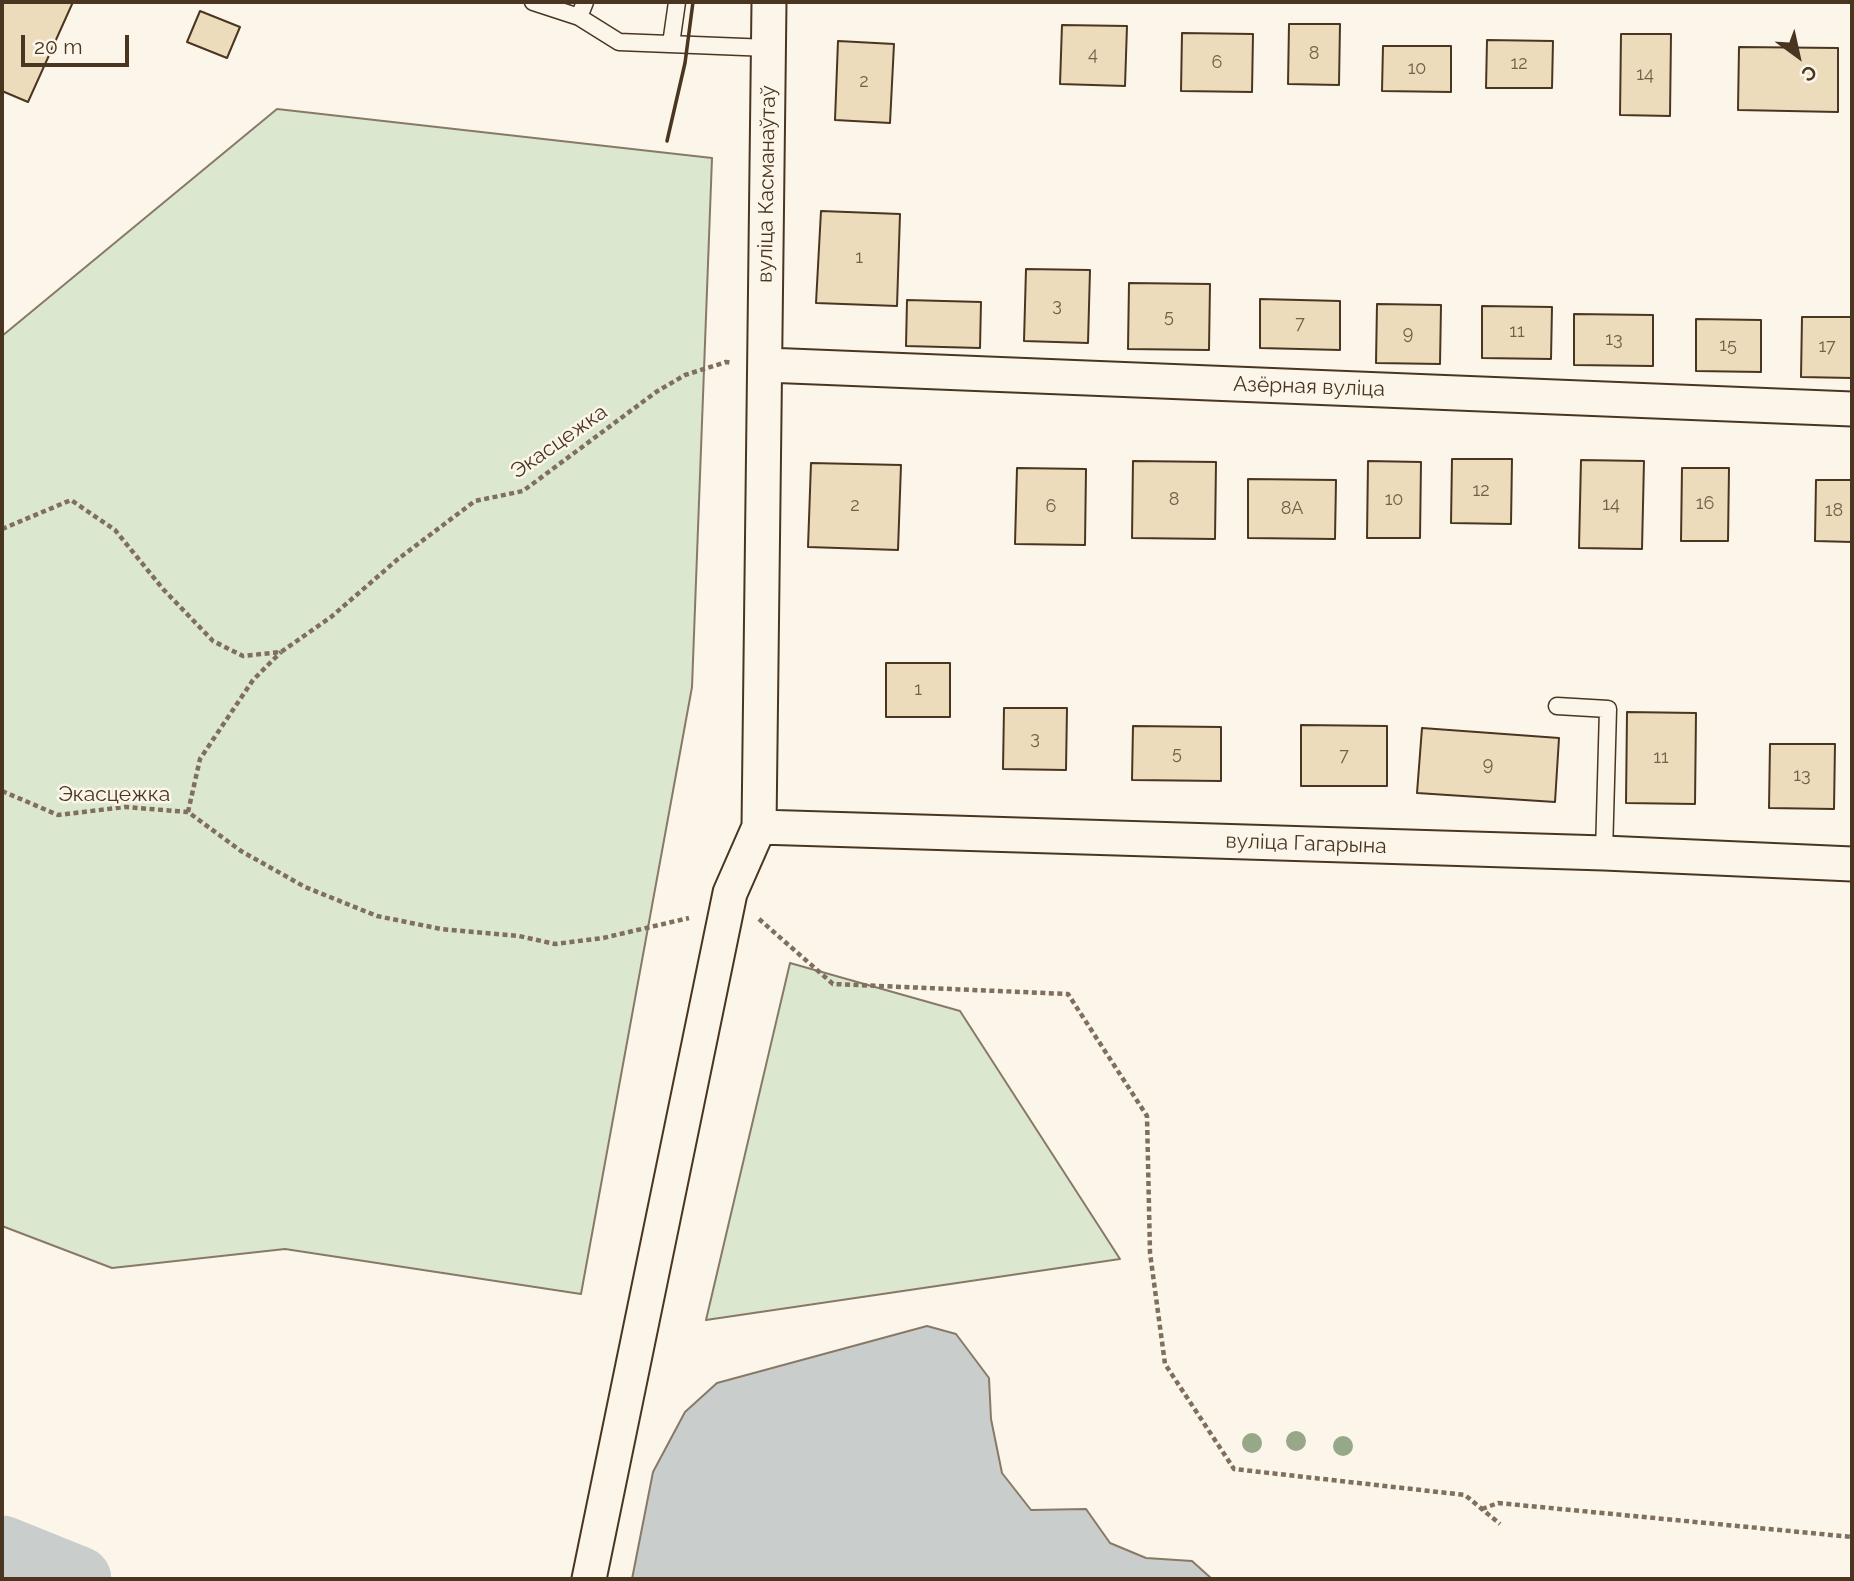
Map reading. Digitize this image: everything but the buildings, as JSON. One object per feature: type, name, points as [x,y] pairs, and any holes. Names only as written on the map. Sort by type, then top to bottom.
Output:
[{"type":"street","name":"вуліца Касманаўтаў","points":[[759,827],[769,2]]},
{"type":"street","name":"Азёрная вуліца","points":[[766,366],[1852,409]]},
{"type":"street","name":"вуліца Гагарына","points":[[759,827],[1604,853],[1852,864]]},
{"type":"street","points":[[589,1579],[726,908],[759,827]]},
{"type":"lane","points":[[533,2],[582,10],[619,42],[769,48]]},
{"type":"lane","points":[[671,44],[677,2]]},
{"type":"lane","points":[[1557,706],[1608,709],[1604,853]]},
{"type":"path","name":"Экасцежка","points":[[188,812],[200,759],[253,680],[281,652],[331,617],[398,559],[475,501],[523,491],[656,392],[685,375],[726,362],[766,366]]},
{"type":"path","name":"Экасцежка","points":[[2,529],[71,500],[115,530],[163,589],[212,641],[243,656],[281,652]]},
{"type":"path","name":"Экасцежка","points":[[2,791],[58,815],[125,807],[188,812],[241,850],[305,887],[377,916],[441,929],[519,936],[555,944],[603,938],[726,908]]},
{"type":"path","points":[[726,908],[833,984],[1068,994],[1147,1116],[1150,1253],[1165,1364],[1234,1469],[1465,1495],[1500,1524]]},
{"type":"path","points":[[1482,1509],[1498,1503],[1852,1537]]},
{"type":"green space","points":[[277,109],[712,158],[692,687],[581,1294],[285,1249],[112,1268],[2,1226],[2,336]]},
{"type":"green space","points":[[790,963],[960,1011],[1120,1259],[706,1320]]},
{"type":"shaded area","points":[[927,1326],[956,1334],[989,1378],[991,1419],[1002,1473],[1031,1510],[1086,1509],[1110,1543],[1146,1558],[1192,1561],[1212,1579],[632,1579],[653,1472],[685,1412],[717,1383]]},
{"type":"waterway","points":[[2,1548],[79,1579]]},
{"type":"wall","points":[[667,141],[685,63],[693,2]]}]
